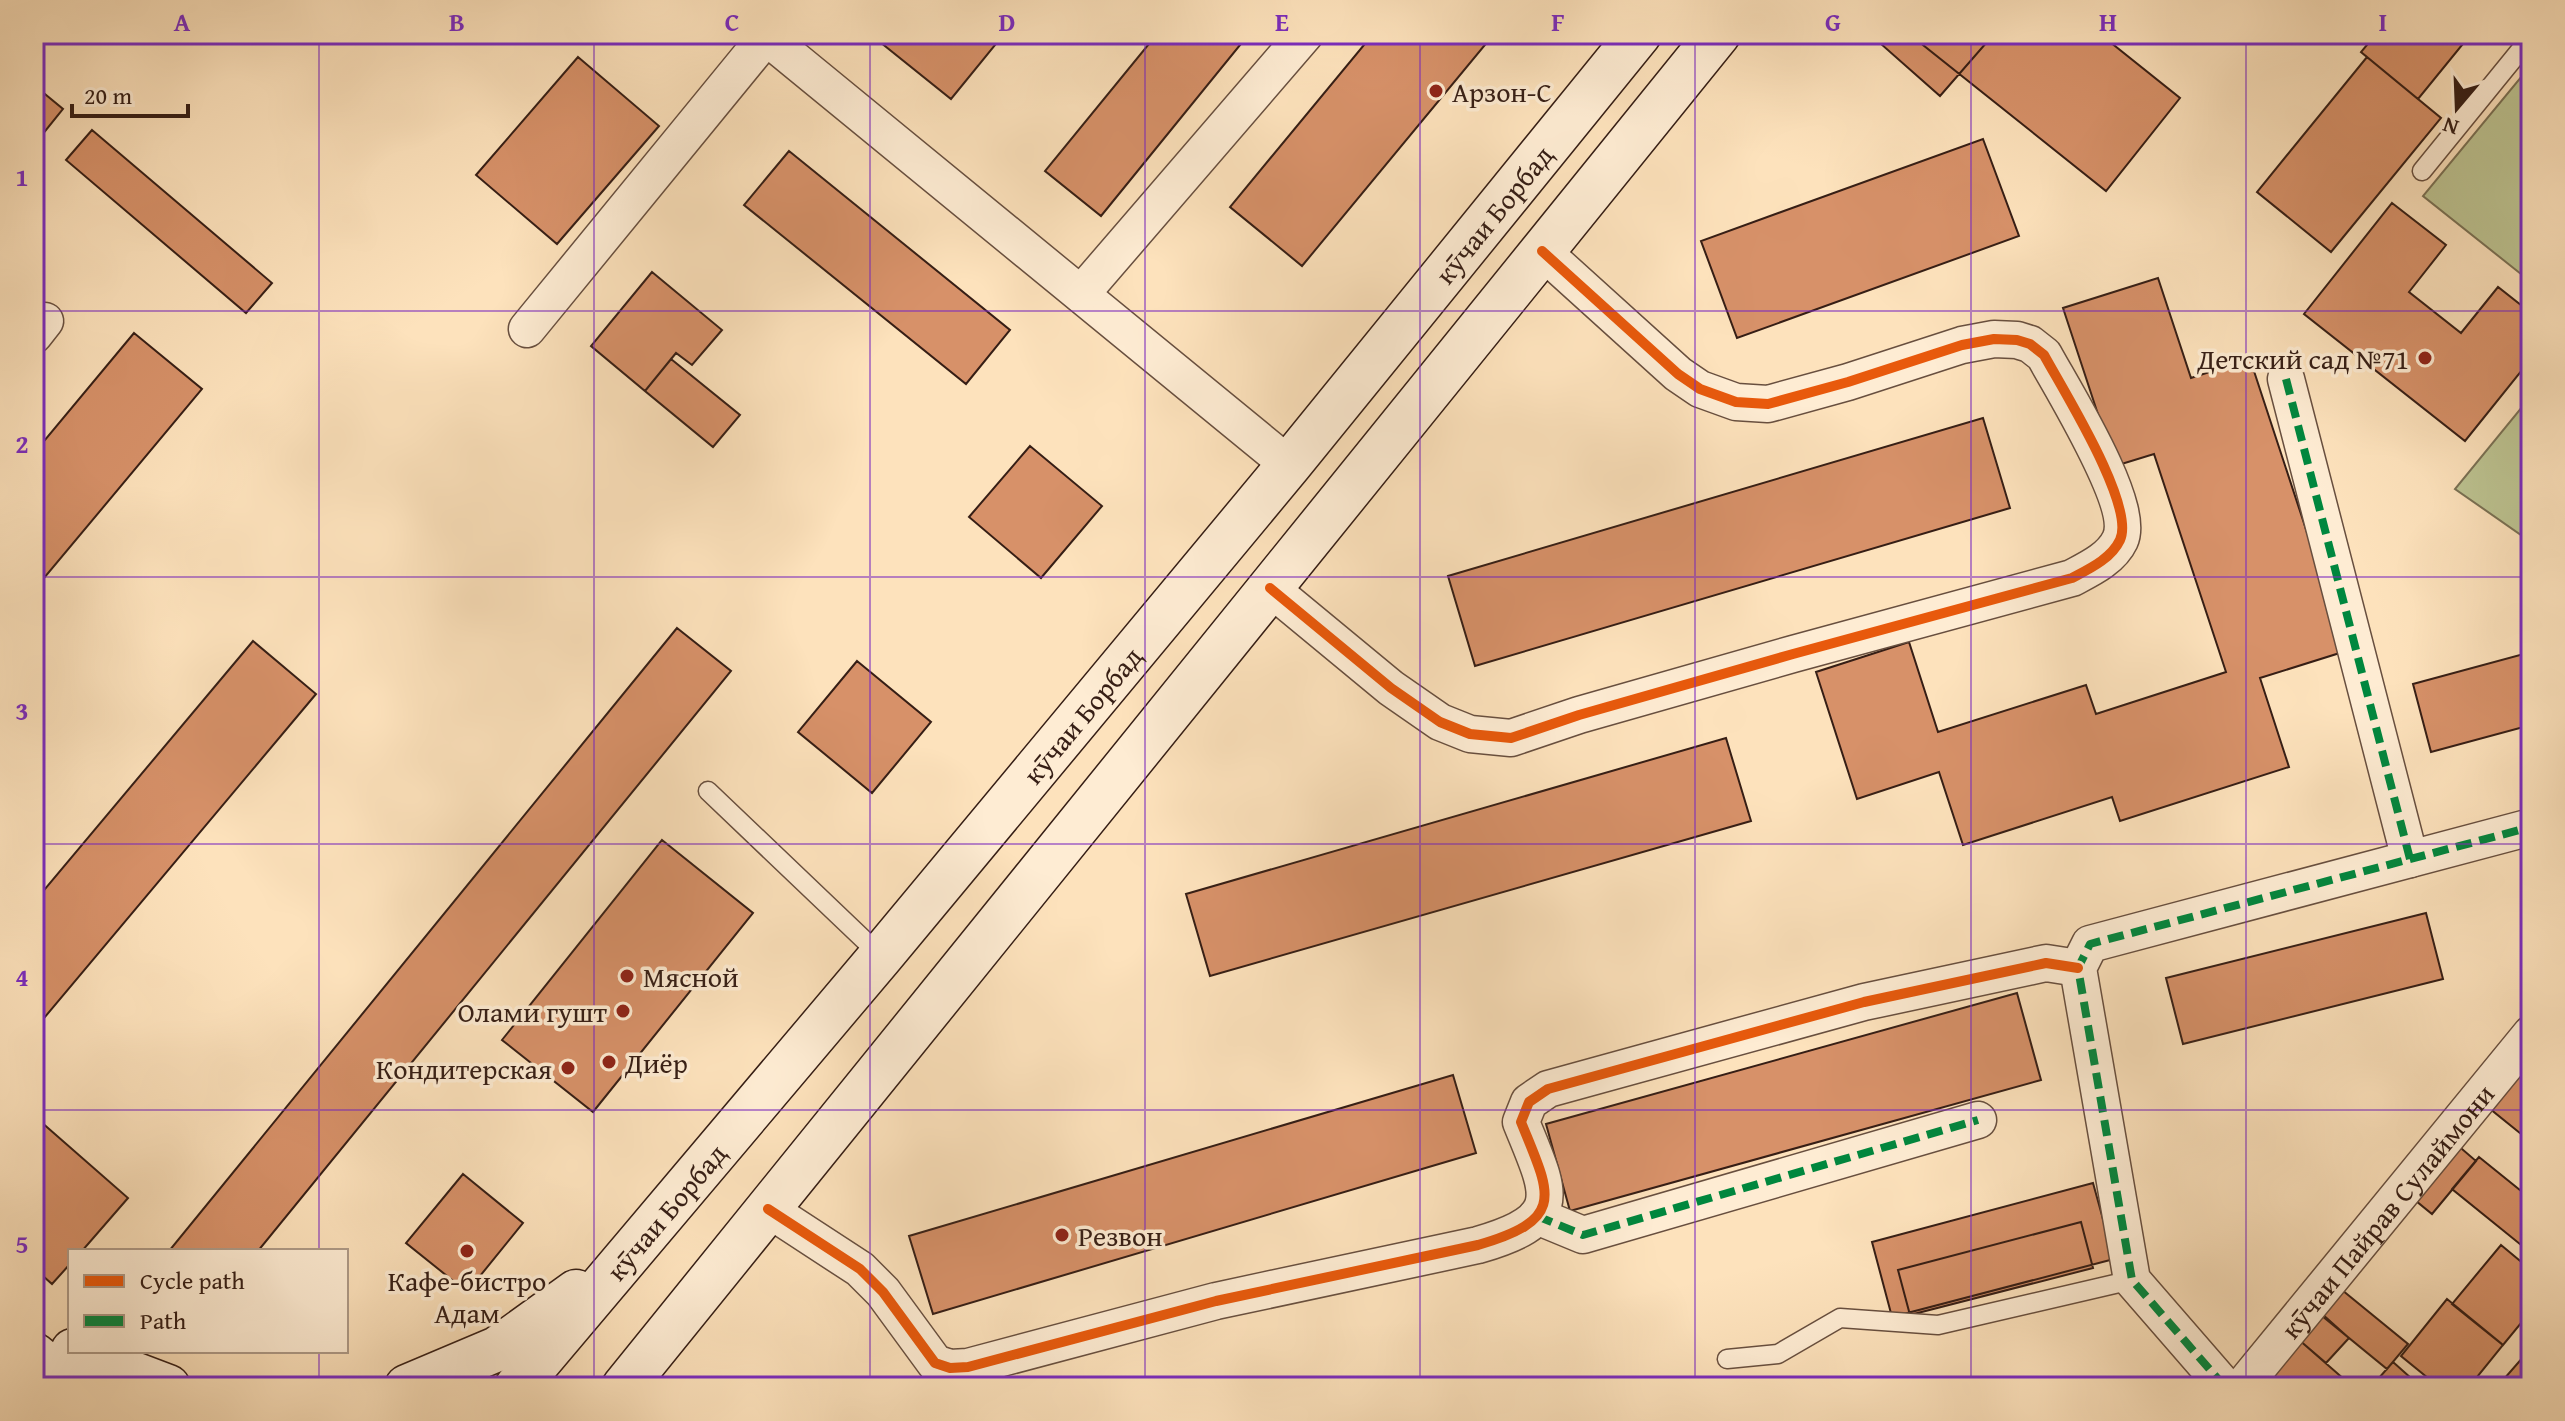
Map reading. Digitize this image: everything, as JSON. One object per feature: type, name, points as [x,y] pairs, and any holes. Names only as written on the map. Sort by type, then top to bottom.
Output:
[{"type":"main road","name":"кӯчаи Борбад","points":[[517,1387],[1289,465],[1639,34]]},
{"type":"main road","points":[[624,1387],[1718,34]]},
{"type":"main road","points":[[407,1387],[497,1349],[627,1256]]},
{"type":"main road","points":[[658,1387],[700,1290]]},
{"type":"main road","points":[[34,1336],[68,1349]]},
{"type":"main road","points":[[79,1353],[168,1387]]},
{"type":"main road","points":[[34,1355],[73,1387]]},
{"type":"street","points":[[1081,294],[1305,34]]},
{"type":"street","points":[[527,329],[764,36],[1289,465]]},
{"type":"street","points":[[1270,588],[1391,688],[1440,722],[1470,734],[1511,738],[1579,715],[2072,578],[2096,565],[2119,541],[2123,529],[2122,513],[2115,489],[2044,355],[2030,344],[1994,339],[1962,345],[1768,404],[1736,402],[1700,389],[1678,374],[1542,251]]},
{"type":"street","points":[[2286,379],[2410,859]]},
{"type":"street","points":[[2225,1387],[2132,1280],[2078,968],[2090,944],[2531,827]]},
{"type":"street","points":[[768,1209],[860,1269],[883,1292],[935,1363],[950,1368],[968,1367],[1216,1301],[1506,1237],[1531,1224],[1545,1195],[1544,1179],[1521,1122],[1529,1102],[1548,1089],[1864,1002],[2046,963],[2078,968]]},
{"type":"street","name":"кӯчаи Пайрав Сулаймони","points":[[2242,1387],[2531,1034]]},
{"type":"street","points":[[1537,1216],[1583,1235],[1978,1120]]},
{"type":"lane","points":[[2422,171],[2531,37]]},
{"type":"lane","points":[[708,791],[881,956]]},
{"type":"lane","points":[[1727,1359],[1778,1354],[1840,1318],[1938,1325],[2132,1280]]},
{"type":"green space","points":[[2531,65],[2531,282],[2423,196]]},
{"type":"green space","points":[[2531,396],[2531,542],[2455,489]]},
{"type":"building","points":[[870,34],[994,34],[1000,39],[951,99]]},
{"type":"building","points":[[1157,34],[1249,34],[1101,216],[1045,171]]},
{"type":"building","points":[[1373,34],[1494,34],[1302,266],[1230,207]]},
{"type":"building","points":[[1889,34],[1994,34],[1940,96],[1881,44]]},
{"type":"building","points":[[1931,34],[2100,34],[2180,98],[2106,191],[1923,45]]},
{"type":"building","points":[[2376,34],[2471,34],[2418,99],[2361,52]]},
{"type":"building","points":[[578,57],[659,126],[557,244],[476,175]]},
{"type":"building","points":[[2367,57],[2441,118],[2331,252],[2257,192]]},
{"type":"building","points":[[34,85],[63,109],[38,140],[34,136]]},
{"type":"building","points":[[92,130],[272,283],[246,313],[66,160]]},
{"type":"building","points":[[1983,139],[2019,236],[1737,338],[1701,241]]},
{"type":"building","points":[[789,151],[1010,330],[966,384],[744,205]]},
{"type":"building","points":[[2392,203],[2446,245],[2409,292],[2461,333],[2498,287],[2531,313],[2531,359],[2465,441],[2304,314]]},
{"type":"building","points":[[652,272],[722,330],[692,365],[676,353],[645,391],[591,346]]},
{"type":"building","points":[[2158,278],[2191,378],[2250,359],[2346,651],[2260,678],[2289,767],[2120,821],[2112,797],[1963,845],[1939,772],[1857,799],[1816,672],[1909,642],[1938,732],[2086,685],[2096,714],[2226,672],[2154,454],[2115,466],[2063,308]]},
{"type":"building","points":[[134,333],[202,389],[34,590],[34,453]]},
{"type":"building","points":[[671,359],[740,415],[713,447],[645,391]]},
{"type":"building","points":[[1983,418],[2010,508],[1475,666],[1448,576]]},
{"type":"building","points":[[1030,446],[1102,506],[1041,578],[969,517]]},
{"type":"building","points":[[677,628],[731,671],[260,1249],[171,1249]]},
{"type":"building","points":[[253,641],[316,694],[34,1030],[34,902]]},
{"type":"building","points":[[2531,652],[2531,725],[2431,752],[2413,684]]},
{"type":"building","points":[[857,661],[931,722],[872,793],[798,732]]},
{"type":"building","points":[[1726,738],[1751,821],[1210,976],[1186,894]]},
{"type":"building","name":"Мясной","points":[[662,840],[753,913],[593,1112],[502,1040]]},
{"type":"building","points":[[2426,913],[2443,979],[2183,1044],[2166,978]]},
{"type":"building","points":[[2017,993],[2041,1080],[1570,1211],[1546,1124]]},
{"type":"building","points":[[2527,1062],[2531,1066],[2531,1142],[2489,1108]]},
{"type":"building","points":[[1453,1075],[1476,1153],[933,1314],[909,1236]]},
{"type":"building","points":[[40,1121],[128,1198],[84,1249],[68,1249],[68,1266],[52,1284],[34,1268],[34,1128]]},
{"type":"building","points":[[2455,1143],[2476,1161],[2432,1214],[2410,1196]]},
{"type":"building","points":[[2479,1157],[2531,1199],[2531,1253],[2452,1189]]},
{"type":"building","points":[[463,1174],[523,1223],[467,1292],[406,1243]]},
{"type":"building","points":[[2093,1183],[2114,1259],[1892,1317],[1872,1242]]},
{"type":"building","points":[[2081,1222],[2093,1268],[1910,1315],[1898,1270]]},
{"type":"building","points":[[2501,1245],[2531,1270],[2531,1311],[2503,1345],[2452,1304]]},
{"type":"building","points":[[2342,1290],[2408,1344],[2387,1369],[2321,1315]]},
{"type":"building","points":[[2447,1299],[2503,1345],[2469,1387],[2439,1387],[2401,1356]]},
{"type":"building","points":[[2321,1313],[2349,1338],[2326,1363],[2298,1339]]},
{"type":"building","points":[[2298,1339],[2353,1387],[2255,1387]]},
{"type":"building","points":[[2531,1348],[2531,1387],[2497,1387]]},
{"type":"building","points":[[2393,1362],[2421,1387],[2371,1387]]},
{"type":"marked path","points":[[2286,379],[2410,859]]},
{"type":"marked path","points":[[2225,1387],[2132,1280],[2078,968],[2090,944],[2531,827]]},
{"type":"marked path","points":[[1537,1216],[1583,1235],[1978,1120]]},
{"type":"cycle path","points":[[1270,588],[1391,688],[1440,722],[1470,734],[1511,738],[1579,715],[2072,578],[2105,558],[2120,540],[2122,524],[2118,502],[2108,476],[2044,355],[2030,344],[1994,339],[1962,345],[1768,404],[1736,402],[1700,389],[1678,374],[1542,251]]},
{"type":"cycle path","points":[[768,1209],[860,1269],[883,1292],[935,1363],[950,1368],[968,1367],[1216,1301],[1478,1245],[1507,1235],[1527,1225],[1539,1214],[1544,1201],[1539,1168],[1521,1122],[1529,1102],[1548,1089],[1864,1002],[2046,963],[2078,968]]},
{"type":"place","name":"Арзон-С","points":[[1436,91]]},
{"type":"place","name":"Детский сад №71","points":[[2425,358]]},
{"type":"place","name":"Мясной","points":[[627,976]]},
{"type":"place","name":"Олами гушт","points":[[623,1011]]},
{"type":"place","name":"Диëр","points":[[609,1062]]},
{"type":"place","name":"Кондитерская","points":[[568,1068]]},
{"type":"place","name":"Резвон","points":[[1062,1235]]},
{"type":"place","name":"Кафе-бистро Адам","points":[[467,1251]]}]
